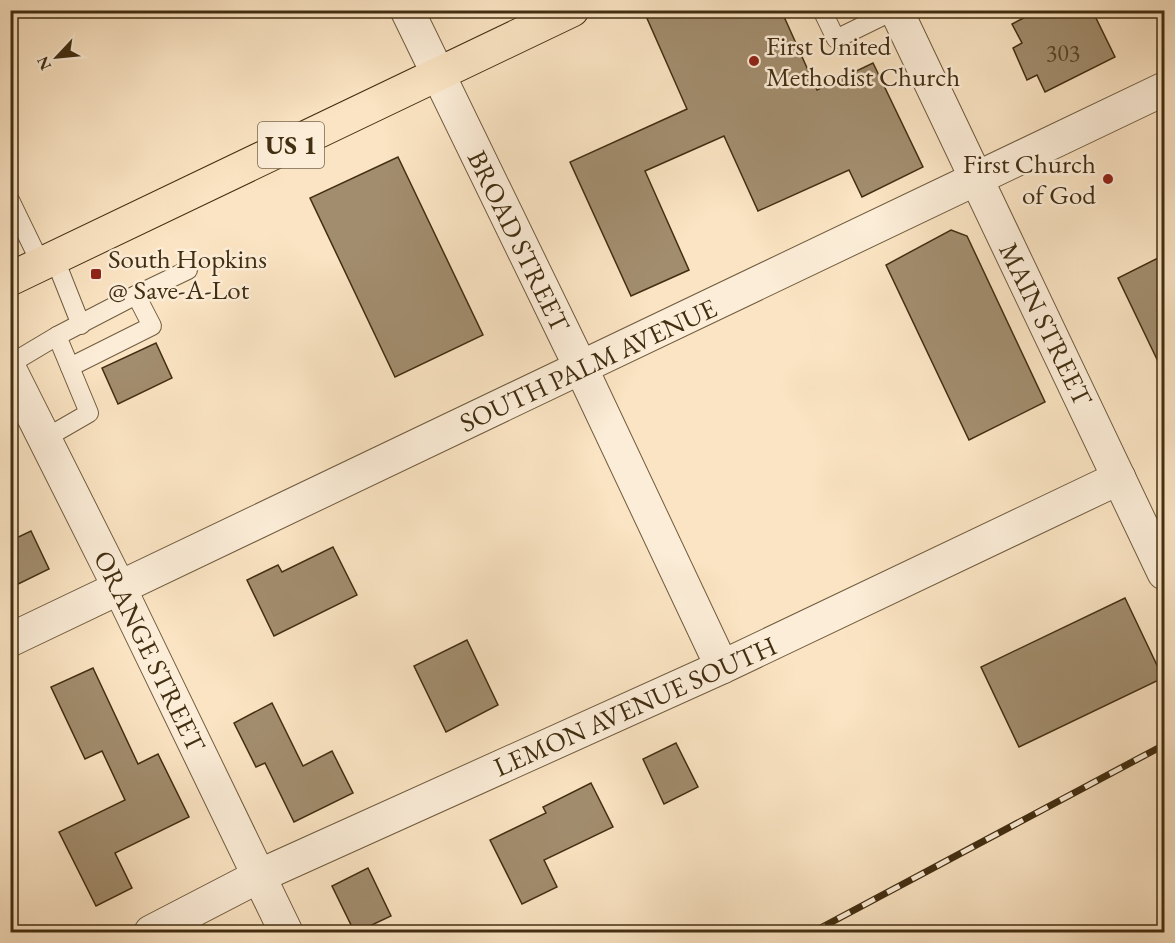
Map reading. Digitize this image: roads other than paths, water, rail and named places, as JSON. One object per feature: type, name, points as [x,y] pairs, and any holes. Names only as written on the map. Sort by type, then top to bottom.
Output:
[{"type":"main road","name":"US 1","points":[[10,279],[572,10]]},
{"type":"street","name":"BROAD STREET","points":[[407,10],[581,368],[722,667]]},
{"type":"street","name":"MAIN STREET","points":[[896,10],[1164,573]]},
{"type":"street","name":"SOUTH PALM AVENUE","points":[[10,640],[1164,89]]},
{"type":"street","name":"ORANGE STREET","points":[[10,370],[119,587],[286,933]]},
{"type":"street","name":"LEMON AVENUE SOUTH","points":[[151,933],[260,876],[722,667],[1119,478]]},
{"type":"lane","points":[[822,10],[836,39],[896,10]]},
{"type":"lane","points":[[13,211],[47,260],[81,325]]},
{"type":"lane","points":[[10,364],[57,336],[188,270]]},
{"type":"lane","points":[[70,367],[152,326],[136,295]]},
{"type":"lane","points":[[45,439],[89,413],[57,336]]},
{"type":"railway","points":[[813,932],[1164,745]]},
{"type":"place","name":"First United Methodist Church","points":[[754,61]]},
{"type":"place","name":"First Church of God","points":[[1108,179]]},
{"type":"place","name":"South Hopkins @ Save-A-Lot","points":[[96,274]]}]
